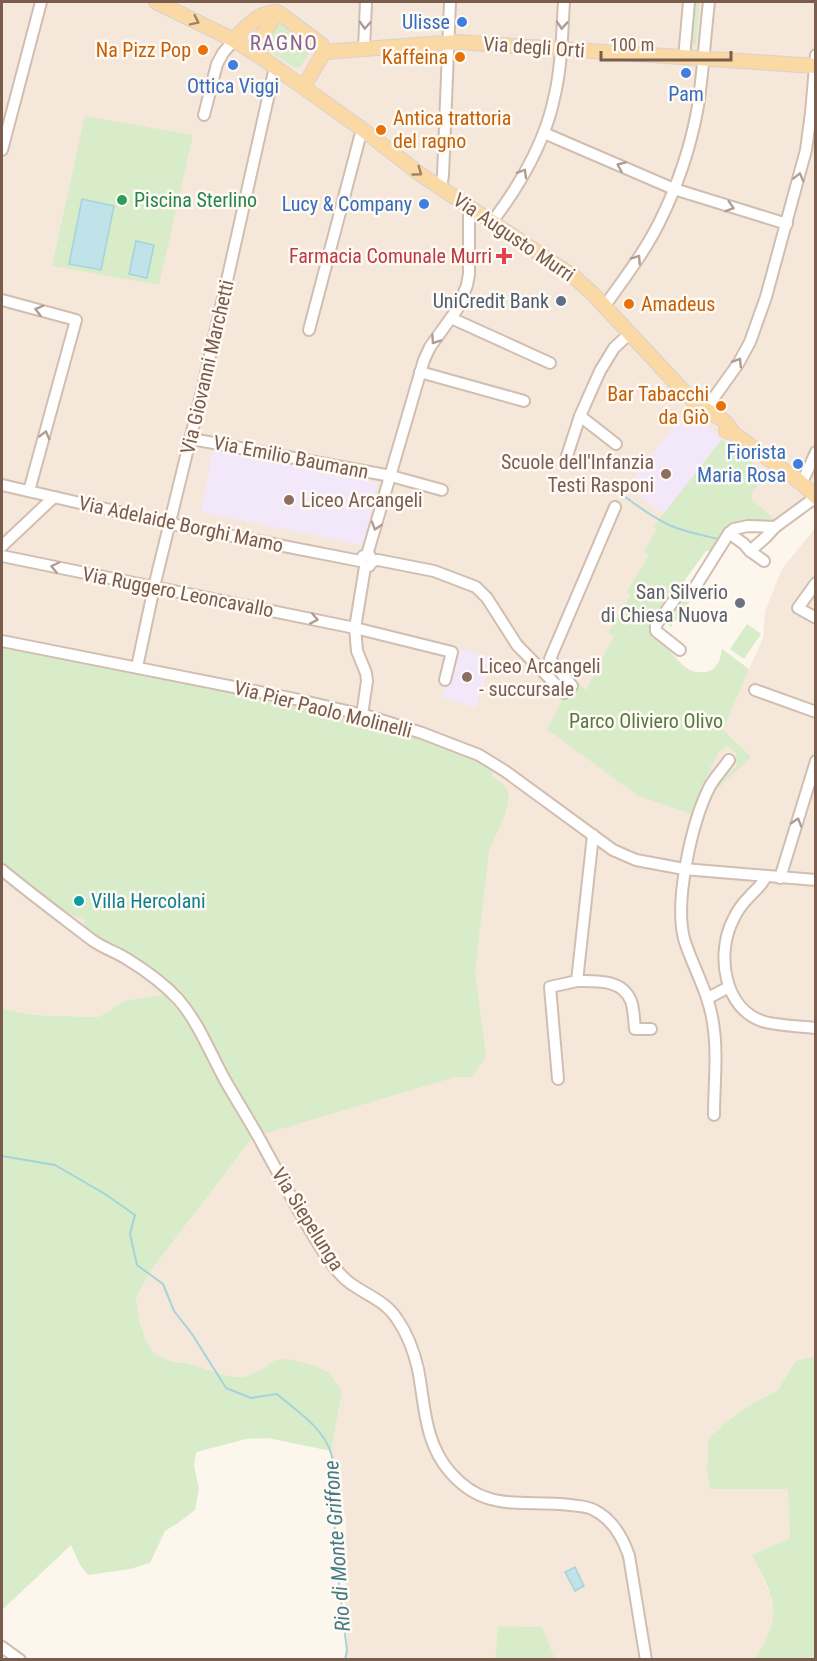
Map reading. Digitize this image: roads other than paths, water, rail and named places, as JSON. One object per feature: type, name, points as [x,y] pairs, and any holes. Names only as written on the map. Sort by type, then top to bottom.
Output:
[{"type":"main road","name":"Via Augusto Murri","points":[[156,2],[234,40],[251,51],[441,188],[573,276],[671,379],[705,410],[710,420],[723,430],[733,433],[800,482],[816,497]]},
{"type":"main road","points":[[234,40],[248,24],[276,7]]},
{"type":"main road","points":[[251,51],[275,16],[276,7]]},
{"type":"main road","points":[[276,7],[324,48],[324,52],[304,87]]},
{"type":"main road","name":"Via degli Orti","points":[[324,52],[474,43],[703,60],[815,62]]},
{"type":"street","points":[[2,150],[41,2]]},
{"type":"street","points":[[364,49],[366,2]]},
{"type":"street","points":[[441,188],[450,2]]},
{"type":"street","points":[[492,222],[521,178],[544,133],[555,96],[564,2]]},
{"type":"street","points":[[684,58],[689,2]]},
{"type":"street","points":[[604,307],[649,241],[674,189],[694,122],[709,2]]},
{"type":"street","points":[[204,115],[217,64],[234,40]]},
{"type":"street","points":[[705,410],[738,364],[750,342],[766,297],[811,151],[815,62]]},
{"type":"street","name":"Via Giovanni Marchetti","points":[[137,667],[154,587],[192,439],[275,67]]},
{"type":"street","points":[[309,330],[362,129]]},
{"type":"street","points":[[544,133],[674,189],[787,225]]},
{"type":"street","points":[[362,715],[367,681],[357,651],[355,628],[366,561],[420,372],[430,347],[458,308],[468,279],[469,207]]},
{"type":"street","points":[[2,300],[76,320],[30,491]]},
{"type":"street","points":[[451,318],[550,363]]},
{"type":"street","points":[[566,462],[580,416],[600,371],[614,348],[629,334]]},
{"type":"street","points":[[420,372],[524,401]]},
{"type":"street","points":[[580,416],[616,444]]},
{"type":"street","name":"Via Emilio Baumann","points":[[192,439],[391,476],[442,490]]},
{"type":"street","points":[[800,482],[816,453]]},
{"type":"street","name":"Via Adelaide Borghi Mamo","points":[[2,485],[171,524],[366,561],[378,560],[434,571],[476,587],[487,598],[517,645],[564,693],[572,686],[550,660],[615,507]]},
{"type":"street","points":[[2,546],[54,497]]},
{"type":"street","points":[[750,551],[775,526],[816,497]]},
{"type":"street","points":[[680,650],[656,631],[656,625],[680,592],[694,589],[729,533],[734,529],[748,526],[775,526]]},
{"type":"street","points":[[729,533],[764,561]]},
{"type":"street","name":"Via Ruggero Leoncavallo","points":[[2,556],[355,628],[452,652],[445,680]]},
{"type":"street","points":[[816,583],[798,608],[816,618]]},
{"type":"street","name":"Via Pier Paolo Molinelli","points":[[2,641],[295,699],[362,715],[422,734],[479,755],[505,771],[613,850],[636,860],[684,869],[816,880]]},
{"type":"street","points":[[755,690],[816,712]]},
{"type":"street","points":[[714,1115],[715,1039],[708,998],[685,942],[681,912],[684,869],[697,821],[710,786],[729,760]]},
{"type":"street","points":[[780,878],[816,761]]},
{"type":"street","points":[[578,981],[593,835]]},
{"type":"street","name":"Via Siepelunga","points":[[2,870],[94,941],[128,959],[165,987],[191,1016],[327,1256],[339,1273],[380,1302],[397,1318],[418,1368],[431,1442],[438,1457],[451,1473],[480,1495],[495,1500],[515,1504],[559,1503],[594,1509],[615,1527],[625,1543],[629,1556],[646,1659]]},
{"type":"street","points":[[766,876],[763,884],[741,906],[728,932],[724,959],[729,987],[743,1008],[763,1022],[816,1028]]},
{"type":"street","points":[[558,1079],[550,987],[578,981],[606,981],[622,988],[631,1001],[635,1029],[651,1029]]},
{"type":"street","points":[[708,998],[729,987]]},
{"type":"street","points":[[2,1647],[20,1659]]},
{"type":"water","points":[[82,199],[114,206],[101,270],[69,264]]},
{"type":"water","points":[[136,241],[154,245],[147,278],[129,274]]},
{"type":"water","points":[[575,1567],[584,1586],[575,1591],[565,1572]]},
{"type":"waterway","points":[[603,480],[643,510],[669,525],[718,539]]},
{"type":"waterway","name":"Rio di Monte Griffone","points":[[2,1156],[55,1165],[105,1194],[135,1215],[130,1234],[137,1265],[163,1284],[174,1311],[192,1334],[226,1388],[251,1398],[277,1394],[307,1419],[326,1441],[333,1463],[336,1544],[347,1650],[345,1660]]},
{"type":"place","name":"Ulisse","points":[[462,22]]},
{"type":"place","name":"Na Pizz Pop","points":[[203,50]]},
{"type":"place","name":"Kaffeina","points":[[460,57]]},
{"type":"place","name":"Ottica Viggi","points":[[233,65]]},
{"type":"place","name":"Pam","points":[[686,73]]},
{"type":"place","name":"Antica trattoria del ragno","points":[[381,130]]},
{"type":"place","name":"Piscina Sterlino","points":[[122,200]]},
{"type":"place","name":"Lucy & Company","points":[[424,204]]},
{"type":"place","name":"Farmacia Comunale Murri","points":[[504,256]]},
{"type":"place","name":"UniCredit Bank","points":[[561,301]]},
{"type":"place","name":"Amadeus","points":[[629,304]]},
{"type":"place","name":"Bar Tabacchi da Giò","points":[[721,406]]},
{"type":"place","name":"Fiorista Maria Rosa","points":[[798,464]]},
{"type":"place","name":"Scuole dell'Infanzia Testi Rasponi","points":[[666,474]]},
{"type":"place","name":"Liceo Arcangeli","points":[[289,500]]},
{"type":"place","name":"San Silverio di Chiesa Nuova","points":[[740,603]]},
{"type":"place","name":"Liceo Arcangeli - succursale","points":[[467,677]]},
{"type":"place","name":"Villa Hercolani","points":[[79,901]]},
{"type":"district","name":"RAGNO","points":[[284,43]]},
{"type":"park label","name":"Parco Oliviero Olivo","points":[[646,721]]}]
